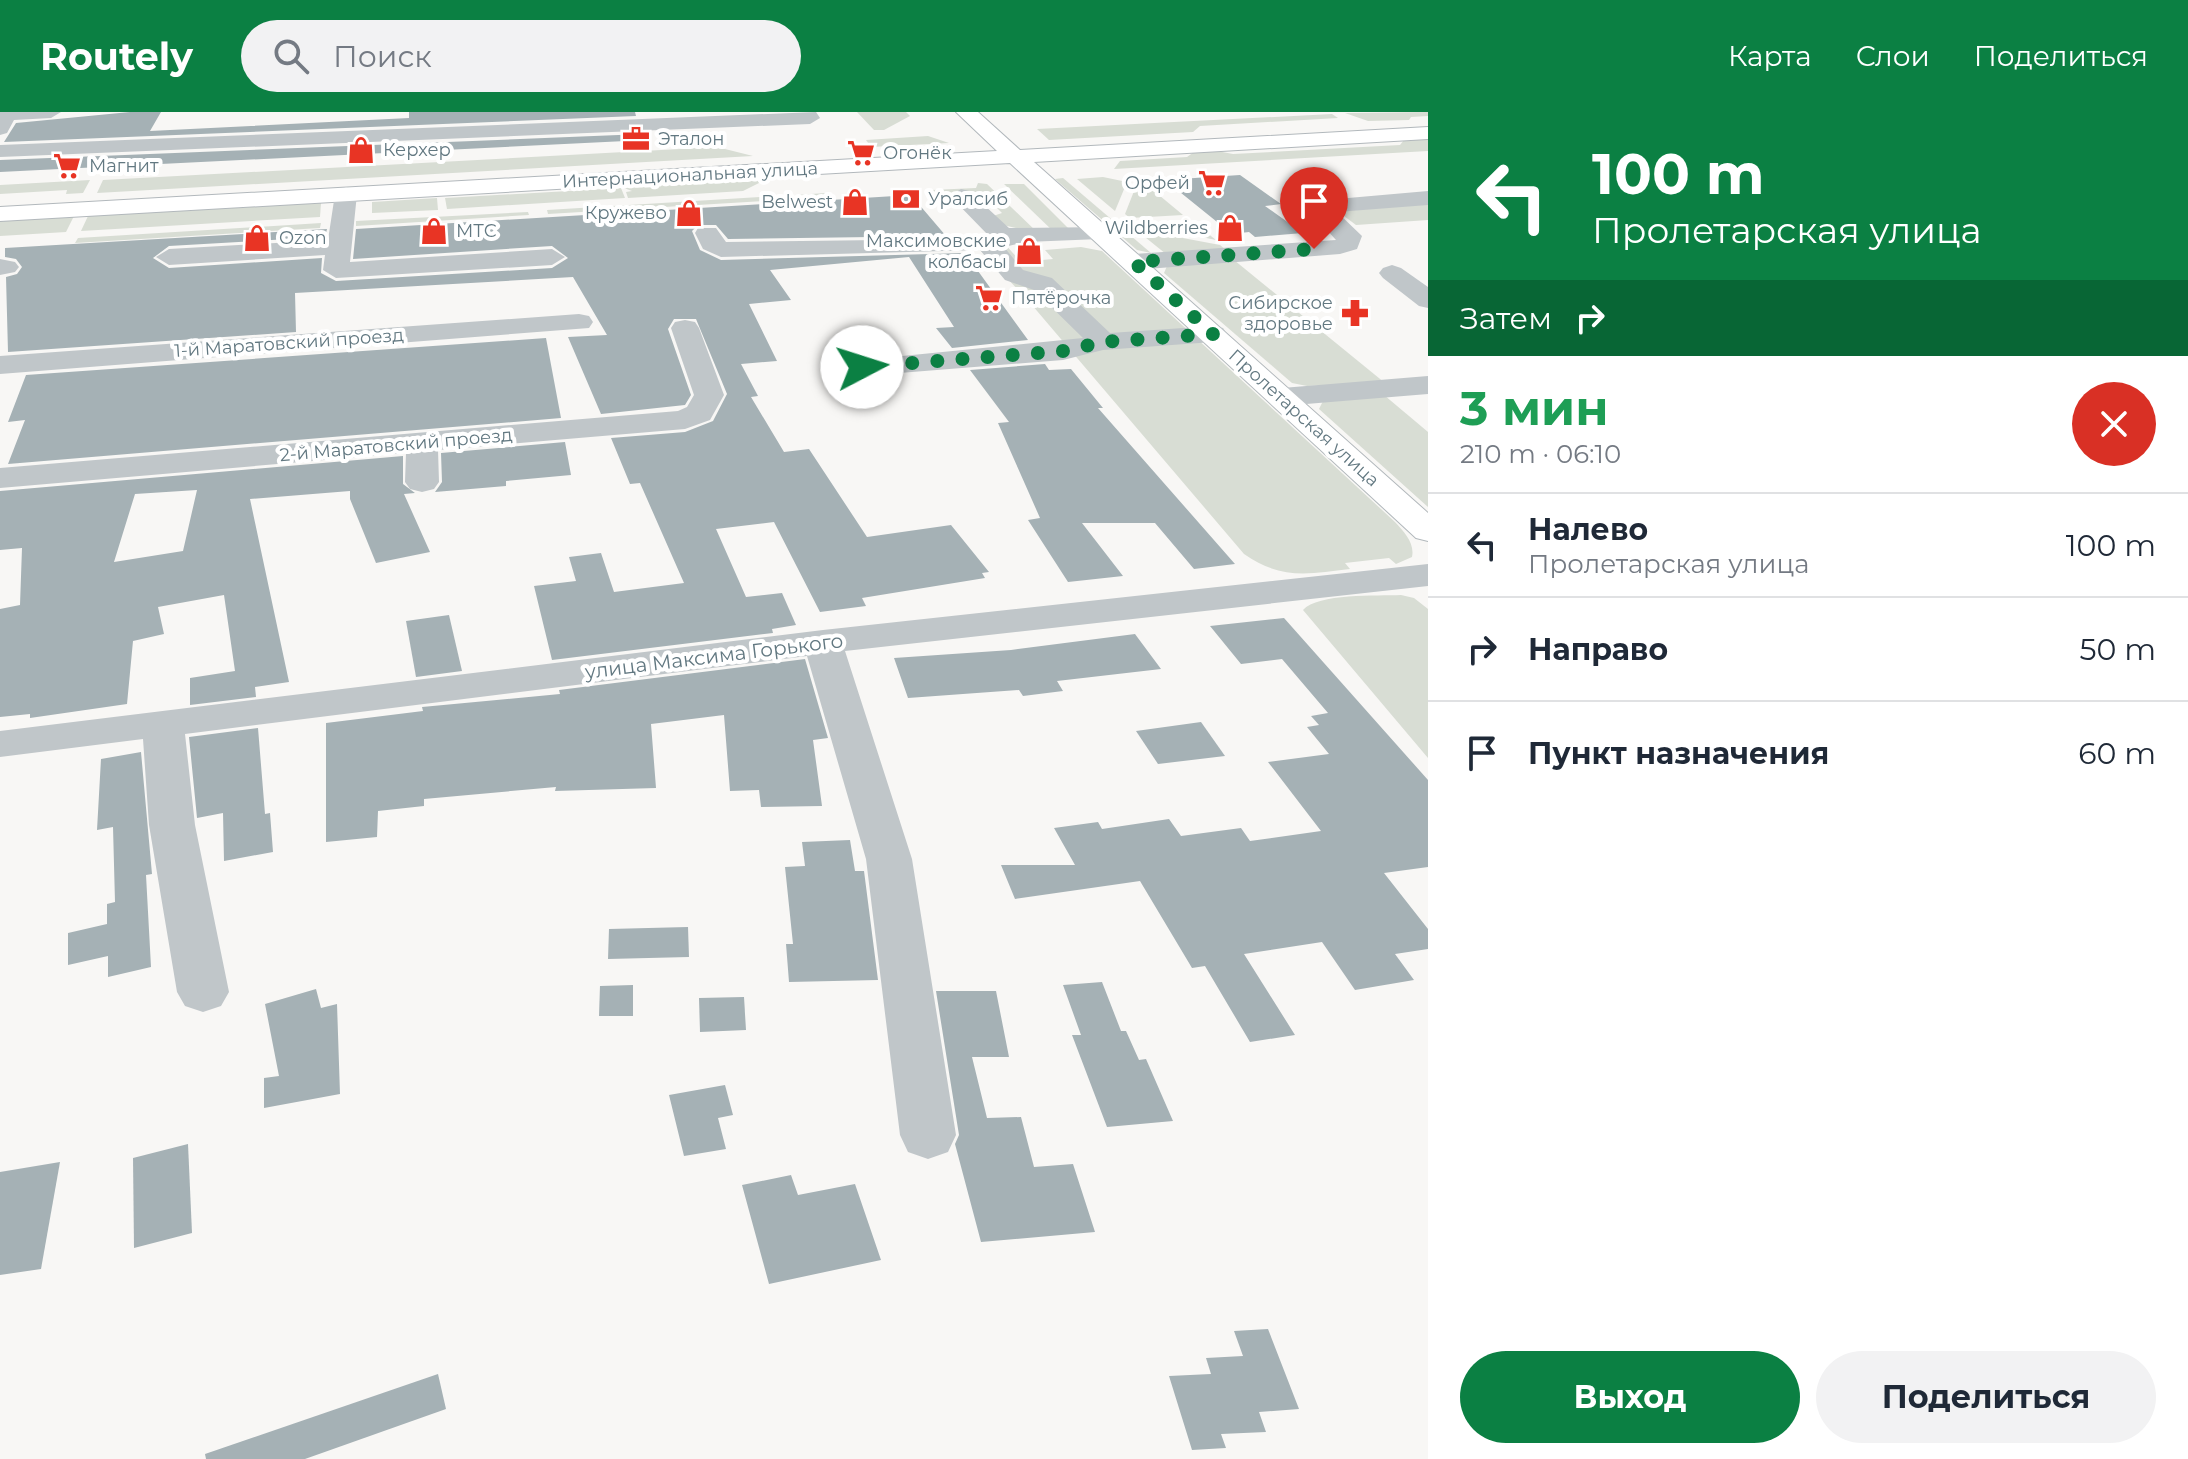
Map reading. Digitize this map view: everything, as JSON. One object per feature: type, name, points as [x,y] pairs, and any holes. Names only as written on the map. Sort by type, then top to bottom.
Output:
[{"type":"main road","name":"Пролетарская улица","points":[[966,112],[1428,531]]},
{"type":"main road","name":"Интернациональная улица","points":[[0,214],[1428,125]]},
{"type":"main road","name":"Интернациональная улица","points":[[0,205],[1428,133]]},
{"type":"street","points":[[59,118],[7,129],[4,151],[81,147],[108,150],[810,118],[805,112]]},
{"type":"street","points":[[346,194],[336,270],[552,257]]},
{"type":"street","points":[[961,196],[993,229],[1004,235],[1022,237]]},
{"type":"street","points":[[1134,262],[1340,247],[1348,244],[1350,236],[1325,214],[1322,206],[1428,198]]},
{"type":"street","points":[[707,233],[712,244],[721,250],[916,247],[1100,232]]},
{"type":"street","points":[[986,242],[1014,275],[1043,284],[1103,342]]},
{"type":"street","points":[[169,257],[339,247]]},
{"type":"street","points":[[1392,273],[1428,300]]},
{"type":"street","name":"1-й Маратовский проезд","points":[[0,365],[579,322]]},
{"type":"street","name":"2-й Маратовский проезд","points":[[0,478],[685,420],[699,413],[709,395],[685,328]]},
{"type":"street","points":[[862,367],[1063,351],[1103,342],[1213,334]]},
{"type":"street","points":[[1282,397],[1428,385]]},
{"type":"street","points":[[422,442],[422,482]]},
{"type":"street","name":"улица Максима Горького","points":[[0,744],[823,642],[1428,575]]},
{"type":"street","points":[[823,642],[889,859],[928,1135]]},
{"type":"street","points":[[163,725],[172,825],[203,992]]},
{"type":"shaded area","points":[[857,112],[906,112],[910,116],[884,130],[874,130]]},
{"type":"shaded area","points":[[1428,112],[1428,116],[1411,117],[1409,120],[1368,121],[1345,113]]},
{"type":"shaded area","points":[[1332,114],[1338,118],[1200,126],[1193,132],[1049,140],[1037,129]]},
{"type":"shaded area","points":[[928,136],[949,143],[871,147],[866,140]]},
{"type":"shaded area","points":[[1428,139],[1428,151],[1114,169],[1120,161],[1187,157],[1194,152],[1233,154],[1400,145],[1404,140]]},
{"type":"shaded area","points":[[717,147],[753,156],[97,193],[103,180]]},
{"type":"shaded area","points":[[766,177],[743,191],[628,198],[626,192],[632,191],[624,188]]},
{"type":"shaded area","points":[[1103,177],[1127,182],[1115,211],[1077,179]]},
{"type":"shaded area","points":[[1063,178],[1151,253],[1137,250],[1055,179]]},
{"type":"shaded area","points":[[90,180],[83,193],[66,194],[67,190],[0,194],[0,185]]},
{"type":"shaded area","points":[[1138,181],[1142,181],[1183,215],[1130,218],[1125,214]]},
{"type":"shaded area","points":[[978,183],[987,184],[1038,233],[1003,225],[993,216],[1002,213],[985,196],[937,195],[932,190],[976,188]]},
{"type":"shaded area","points":[[1004,184],[1024,184],[1069,229],[1055,233]]},
{"type":"shaded area","points":[[621,188],[625,198],[447,209],[445,198]]},
{"type":"shaded area","points":[[827,193],[829,197],[548,214],[547,210]]},
{"type":"shaded area","points":[[437,198],[438,210],[372,213],[372,202]]},
{"type":"shaded area","points":[[321,203],[320,217],[81,231],[88,216]]},
{"type":"shaded area","points":[[1428,203],[1428,220],[1356,225],[1336,210]]},
{"type":"shaded area","points":[[528,212],[529,215],[356,226],[356,221]]},
{"type":"shaded area","points":[[74,216],[66,232],[0,236],[0,221]]},
{"type":"shaded area","points":[[1192,221],[1216,240],[1138,224]]},
{"type":"shaded area","points":[[321,223],[320,228],[75,243],[78,238]]},
{"type":"shaded area","points":[[1135,229],[1220,245],[1226,250],[1166,254]]},
{"type":"shaded area","points":[[1003,242],[1021,262],[1053,259],[1045,250],[1081,247],[1102,251],[1395,522],[1410,542],[1412,557],[1396,564],[1389,558],[1345,563],[1350,569],[1295,573],[1270,568],[1244,554],[1026,298],[978,248]]},
{"type":"shaded area","points":[[1234,260],[1385,383],[1307,386],[1292,383],[1164,273],[1167,266]]},
{"type":"shaded area","points":[[1384,395],[1428,432],[1428,507],[1319,409],[1323,401]]},
{"type":"shaded area","points":[[1401,595],[1414,598],[1428,609],[1428,758],[1303,610],[1334,598]]},
{"type":"building","points":[[161,112],[150,131],[409,118],[409,112],[635,112],[636,116],[4,142],[16,123]]},
{"type":"building","points":[[643,134],[646,140],[0,172],[0,160]]},
{"type":"building","points":[[1240,175],[1281,204],[1265,206],[1303,233],[1255,237],[1249,232],[1232,234],[1165,180]]},
{"type":"building","points":[[911,195],[946,236],[728,239],[716,225],[698,225],[692,231],[700,250],[721,260],[965,253],[1028,340],[952,348],[936,328],[954,327],[909,257],[770,270],[791,300],[749,304],[777,361],[741,364],[758,396],[751,397],[784,452],[809,449],[867,537],[951,525],[989,572],[982,573],[985,578],[862,598],[866,606],[820,612],[774,522],[716,529],[746,597],[782,593],[796,625],[772,629],[773,633],[552,660],[534,586],[576,581],[569,557],[601,553],[614,592],[684,583],[640,483],[630,484],[611,438],[685,432],[713,421],[727,394],[696,319],[674,319],[668,329],[691,395],[685,405],[601,414],[568,337],[607,335],[573,277],[295,293],[296,332],[8,352],[6,277],[17,274],[22,267],[16,259],[5,257],[5,248],[327,229],[325,237],[169,246],[153,258],[169,268],[322,258],[321,273],[336,281],[552,268],[568,258],[552,246],[353,259],[356,229]]},
{"type":"building","points":[[546,338],[561,418],[8,464],[25,420],[8,422],[26,375]]},
{"type":"building","points":[[1045,364],[1049,370],[1071,369],[1103,408],[1098,408],[1235,564],[1194,569],[1155,523],[1082,523],[1123,576],[1068,582],[1028,520],[1040,518],[998,423],[1009,422],[970,370]]},
{"type":"building","points":[[565,442],[571,475],[506,481],[506,486],[435,492],[442,482],[441,453]]},
{"type":"building","points":[[403,456],[403,484],[415,493],[404,494],[430,552],[376,563],[350,499],[350,491],[250,499],[289,682],[255,687],[256,697],[190,705],[190,678],[235,671],[224,595],[158,607],[164,634],[133,641],[127,704],[30,718],[30,714],[0,717],[0,609],[20,605],[22,548],[0,550],[0,491]],"holes":[[[197,490],[183,551],[114,562],[135,494]]]},
{"type":"building","points":[[449,615],[462,671],[416,677],[406,621]]},
{"type":"building","points":[[1284,618],[1428,780],[1428,867],[1384,873],[1428,929],[1428,949],[1395,954],[1414,980],[1355,990],[1322,942],[1244,954],[1295,1035],[1250,1042],[1205,966],[1192,968],[1140,881],[1015,899],[1001,865],[1075,865],[1054,828],[1098,822],[1102,829],[1169,819],[1181,836],[1241,828],[1250,841],[1321,831],[1268,762],[1329,754],[1307,727],[1319,725],[1311,716],[1328,713],[1282,659],[1241,664],[1210,626]]},
{"type":"building","points":[[1135,634],[1161,669],[1057,681],[1063,691],[1023,696],[1019,690],[908,698],[894,658],[1011,650]]},
{"type":"building","points":[[805,659],[828,738],[813,740],[822,806],[761,807],[759,790],[730,791],[724,715],[651,724],[656,788],[555,791],[556,787],[424,799],[424,806],[378,811],[377,837],[326,842],[326,723],[423,711],[422,707],[560,694],[559,690]]},
{"type":"building","points":[[1201,722],[1225,756],[1158,764],[1136,731]]},
{"type":"building","points":[[258,728],[265,814],[270,813],[273,852],[224,861],[223,813],[197,818],[189,737]]},
{"type":"building","points":[[141,752],[152,874],[146,875],[151,967],[108,977],[108,956],[68,965],[68,933],[107,924],[107,904],[115,902],[113,827],[97,830],[101,759]]},
{"type":"building","points":[[850,840],[855,871],[864,871],[878,980],[789,982],[786,944],[793,944],[785,867],[805,866],[802,842]]},
{"type":"building","points":[[688,927],[689,957],[608,959],[609,929]]},
{"type":"building","points":[[1102,982],[1121,1031],[1126,1031],[1139,1060],[1146,1059],[1173,1121],[1107,1127],[1072,1035],[1081,1035],[1063,985]]},
{"type":"building","points":[[633,985],[633,1016],[599,1016],[600,986]]},
{"type":"building","points":[[316,989],[321,1008],[337,1004],[340,1094],[264,1108],[264,1078],[279,1076],[265,1004]]},
{"type":"building","points":[[936,991],[996,991],[1009,1057],[972,1057],[987,1118],[1021,1117],[1034,1167],[1073,1164],[1095,1232],[981,1242],[955,1144],[959,1135]]},
{"type":"building","points":[[744,997],[746,1030],[700,1032],[699,998]]},
{"type":"building","points":[[725,1085],[733,1115],[718,1118],[726,1149],[684,1156],[669,1095]]},
{"type":"building","points":[[188,1144],[192,1233],[134,1248],[133,1158]]},
{"type":"building","points":[[60,1162],[41,1269],[0,1275],[0,1172]]},
{"type":"building","points":[[791,1175],[798,1195],[855,1184],[881,1260],[769,1284],[742,1185]]},
{"type":"building","points":[[1268,1329],[1299,1409],[1259,1412],[1266,1432],[1221,1434],[1226,1448],[1192,1450],[1169,1376],[1211,1374],[1206,1358],[1243,1356],[1234,1331]]},
{"type":"building","points":[[438,1374],[446,1409],[305,1459],[206,1459],[205,1454]]},
{"type":"place","name":"Эталон","points":[[636,139]]},
{"type":"place","name":"Керхер","points":[[361,150]]},
{"type":"place","name":"Огонёк","points":[[861,153]]},
{"type":"place","name":"Магнит","points":[[67,166]]},
{"type":"place","name":"Орфей","points":[[1212,183]]},
{"type":"place","name":"Уралсиб","points":[[906,199]]},
{"type":"place","name":"Belwest","points":[[855,202]]},
{"type":"place","name":"Кружево","points":[[689,213]]},
{"type":"place","name":"Wildberries","points":[[1230,228]]},
{"type":"place","name":"МТС","points":[[434,231]]},
{"type":"place","name":"Ozon","points":[[257,238]]},
{"type":"place","name":"Максимовские колбасы","points":[[1029,251]]},
{"type":"place","name":"Пятёрочка","points":[[989,298]]},
{"type":"place","name":"Сибирское здоровье","points":[[1355,313]]},
{"type":"route","points":[[862,367],[1063,351],[1103,342],[1213,334],[1134,262],[1314,249]]}]
